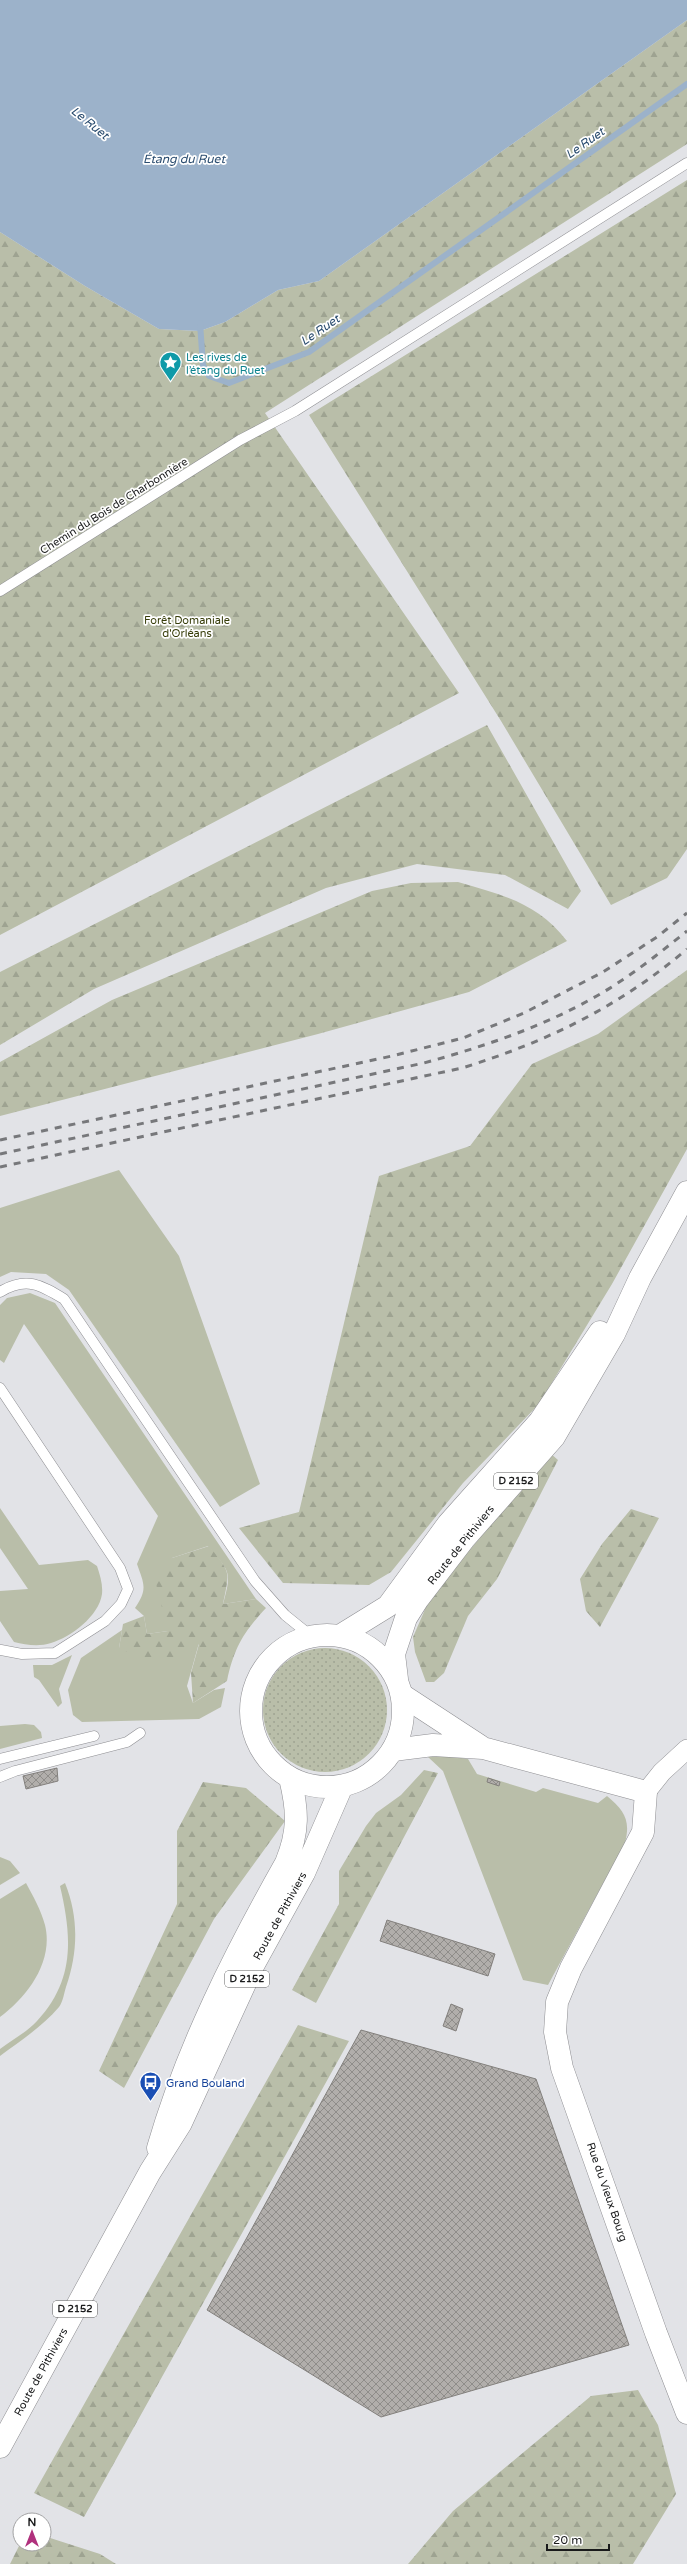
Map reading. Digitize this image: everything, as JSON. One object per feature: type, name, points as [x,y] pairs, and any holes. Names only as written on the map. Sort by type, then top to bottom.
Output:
[{"type":"main road","name":"Route de Pithiviers","points":[[393,1750],[403,1723],[400,1687],[394,1654],[406,1618],[418,1599],[464,1539],[554,1437],[614,1334],[640,1278],[687,1192]]},
{"type":"main road","name":"Route de Pithiviers","points":[[341,1635],[388,1606],[448,1524],[540,1421],[604,1325],[640,1278]]},
{"type":"main road","points":[[483,1748],[400,1687],[388,1663],[374,1650],[358,1641],[341,1635],[311,1636],[297,1640],[273,1657],[264,1668],[252,1695],[251,1712],[258,1744],[267,1758],[290,1778],[318,1786],[342,1786],[372,1773],[393,1750],[433,1745],[483,1748],[646,1792]]},
{"type":"main road","name":"Route de Pithiviers","points":[[150,2172],[167,2116],[217,1994],[286,1863],[294,1842],[296,1807],[290,1778]]},
{"type":"main road","name":"Route de Pithiviers","points":[[0,2446],[150,2172],[181,2123],[254,1964],[304,1873],[342,1786]]},
{"type":"main road","name":"Rue du Vieux Bourg","points":[[646,1792],[642,1832],[571,1968],[557,2002],[555,2032],[562,2068],[656,2333],[687,2413]]},
{"type":"street","points":[[646,1792],[662,1772],[687,1749]]},
{"type":"lane","name":"Chemin du Bois de Charbonnière","points":[[0,591],[240,440],[295,411],[687,163]]},
{"type":"lane","points":[[0,1292],[11,1285],[40,1284],[64,1299],[255,1580],[284,1615],[311,1636]]},
{"type":"lane","points":[[0,1388],[120,1568],[128,1589],[121,1604],[105,1621],[55,1653],[22,1654],[1,1650]]},
{"type":"lane","points":[[0,1777],[15,1771],[127,1742],[140,1733]]},
{"type":"lane","points":[[0,1759],[94,1736]]},
{"type":"green space","name":"Forêt Domaniale d'Orléans","points":[[687,20],[687,144],[265,413],[459,693],[0,935],[0,232],[85,286],[159,329],[200,331],[225,322],[278,290],[319,281]]},
{"type":"green space","points":[[687,180],[687,849],[667,878],[611,905],[501,721],[309,415]]},
{"type":"green space","points":[[487,725],[581,891],[568,909],[505,875],[417,864],[326,888],[94,989],[0,1045],[0,972]]},
{"type":"green space","points":[[458,882],[504,896],[531,909],[544,917],[567,941],[469,992],[318,1034],[0,1116],[0,1062],[112,1000],[372,891],[411,883]]},
{"type":"green space","points":[[687,970],[687,1149],[612,1284],[539,1404],[463,1483],[391,1572],[369,1585],[283,1583],[239,1528],[299,1512],[379,1176],[470,1146],[532,1064],[598,1034]]},
{"type":"green space","points":[[119,1170],[179,1256],[260,1484],[220,1507],[69,1290],[46,1274],[11,1272],[0,1277],[0,1208]]},
{"type":"green space","points":[[30,1293],[55,1303],[256,1599],[223,1604],[228,1585],[227,1572],[221,1561],[208,1546],[172,1558],[168,1631],[147,1634],[144,1616],[135,1608],[142,1596],[144,1586],[137,1564],[158,1516],[24,1324],[4,1363],[0,1360],[0,1305],[7,1298]]},
{"type":"green space","points":[[550,1453],[558,1460],[497,1579],[468,1616],[444,1673],[434,1682],[426,1682],[415,1652],[413,1637],[430,1598]]},
{"type":"green space","points":[[0,1508],[39,1565],[88,1560],[97,1566],[102,1587],[102,1594],[96,1610],[90,1618],[75,1631],[59,1640],[37,1645],[14,1642],[0,1621],[0,1591],[28,1589],[0,1548]]},
{"type":"green space","points":[[631,1509],[659,1518],[600,1627],[586,1611],[580,1579],[602,1544]]},
{"type":"green space","points":[[209,1546],[225,1567],[227,1572],[227,1584],[223,1604],[256,1599],[266,1608],[251,1625],[240,1642],[233,1659],[227,1681],[193,1703],[191,1673],[199,1644],[185,1657],[144,1660],[119,1648],[123,1624],[144,1616],[147,1634],[168,1631],[155,1580],[172,1558]]},
{"type":"green space","points":[[122,1630],[119,1648],[199,1643],[187,1686],[193,1703],[214,1690],[225,1688],[221,1707],[199,1719],[82,1722],[73,1715],[68,1690],[81,1658]]},
{"type":"green space","points":[[325,1648],[337,1649],[349,1653],[359,1658],[369,1666],[377,1676],[382,1686],[386,1698],[386,1722],[382,1734],[377,1744],[369,1754],[359,1762],[349,1767],[337,1771],[325,1772],[313,1771],[301,1767],[291,1762],[281,1754],[273,1744],[268,1734],[264,1722],[263,1710],[264,1698],[268,1686],[273,1676],[281,1666],[291,1658],[301,1653],[313,1649]]},
{"type":"green space","points":[[72,1655],[59,1689],[62,1703],[58,1707],[39,1680],[34,1677],[33,1665],[52,1665]]},
{"type":"green space","points":[[25,1724],[34,1725],[41,1732],[42,1738],[0,1749],[0,1726]]},
{"type":"green space","points":[[441,1755],[468,1759],[477,1774],[536,1792],[543,1788],[598,1803],[607,1796],[618,1806],[625,1816],[627,1835],[625,1843],[548,1985],[523,1980],[443,1771],[428,1757]]},
{"type":"green space","points":[[424,1770],[438,1773],[316,2003],[292,1990],[339,1904],[339,1871],[366,1826],[376,1813],[401,1795]]},
{"type":"green space","points":[[203,1782],[246,1788],[285,1821],[214,1919],[124,2088],[99,2071],[177,1904],[177,1831]]},
{"type":"green space","points":[[0,1857],[10,1861],[20,1873],[0,1885]]},
{"type":"green space","points":[[26,1883],[45,1925],[47,1939],[46,1952],[42,1965],[28,1989],[10,2009],[0,2017],[0,1899]]},
{"type":"green space","points":[[65,1883],[70,1896],[75,1922],[75,1948],[62,2003],[38,2027],[0,2056],[0,2049],[37,2021],[49,2006],[58,1990],[64,1974],[67,1957],[67,1923],[60,1886]]},
{"type":"green space","points":[[298,2025],[349,2041],[84,2517],[34,2493]]},
{"type":"green space","points":[[638,2390],[658,2425],[676,2494],[633,2564],[408,2564],[453,2511],[591,2396]]},
{"type":"green space","points":[[52,2539],[100,2554],[116,2564],[10,2564],[16,2552],[52,2552]]},
{"type":"water","name":"Étang du Ruet","points":[[0,0],[687,0],[687,20],[319,281],[278,290],[225,322],[200,331],[159,329],[85,286],[0,232]]},
{"type":"building","points":[[57,1768],[58,1781],[26,1789],[23,1776]]},
{"type":"building","points":[[488,1778],[500,1782],[499,1786],[487,1782]]},
{"type":"building","points":[[387,1920],[495,1954],[488,1976],[380,1941]]},
{"type":"building","points":[[451,2004],[463,2009],[456,2031],[443,2026]]},
{"type":"building","points":[[361,2030],[536,2079],[629,2345],[381,2417],[207,2310]]},
{"type":"waterway","name":"Le Ruet","points":[[200,323],[203,365],[209,376],[229,383],[309,352],[687,84]]},
{"type":"railway","points":[[0,1140],[392,1056],[463,1038],[524,1013],[603,972],[657,937],[687,913]]},
{"type":"railway","points":[[0,1154],[424,1063],[467,1050],[532,1028],[573,1009],[605,991],[629,975],[687,931]]},
{"type":"railway","points":[[0,1167],[462,1068],[523,1047],[580,1020],[635,988],[661,970],[687,949]]},
{"type":"place","name":"Les rives de l’étang du Ruet","points":[[171,382]]},
{"type":"place","name":"Grand Bouland","points":[[150,2102]]}]
